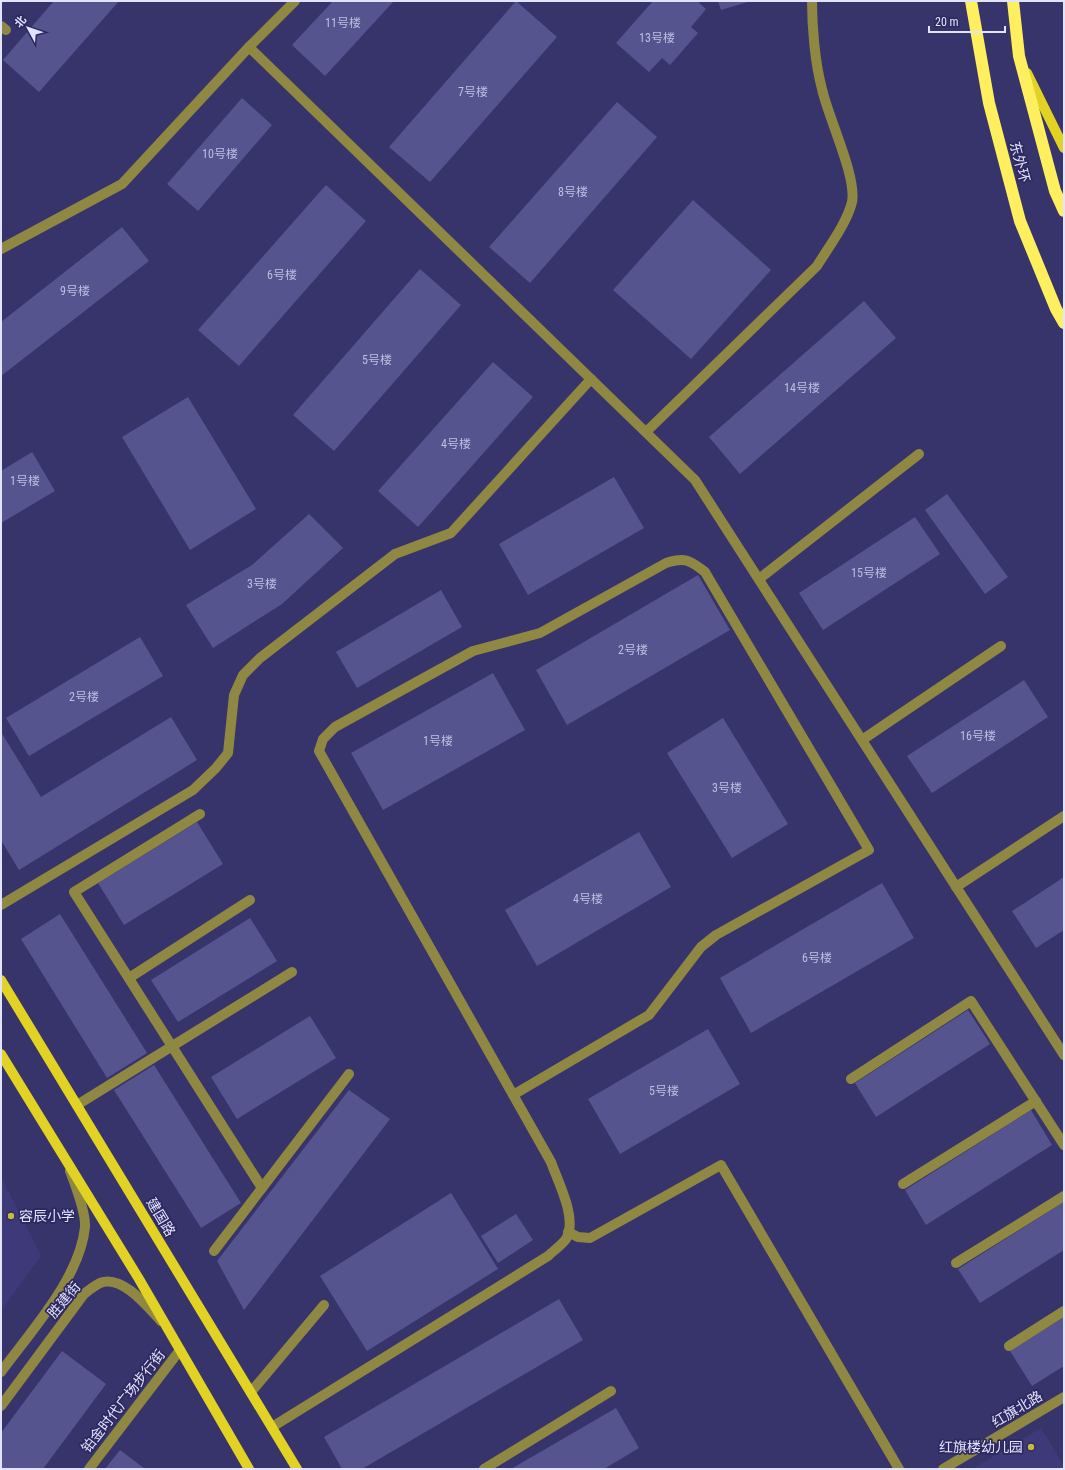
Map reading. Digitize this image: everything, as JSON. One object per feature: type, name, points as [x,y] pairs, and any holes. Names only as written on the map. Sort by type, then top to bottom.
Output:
[{"type":"highway","name":"东外环","points":[[972,1],[989,103],[1020,221],[1056,309],[1064,323]]},
{"type":"highway","name":"东外环","points":[[1013,1],[1019,56],[1055,191],[1064,211]]},
{"type":"main road","points":[[1019,56],[1064,148]]},
{"type":"main road","points":[[1056,309],[1064,326]]},
{"type":"main road","name":"建国路","points":[[1,980],[297,1469]]},
{"type":"main road","points":[[1,1054],[167,1328],[249,1469]]},
{"type":"street","points":[[1,249],[122,184],[249,47],[295,1]]},
{"type":"street","points":[[646,432],[817,266],[837,236],[852,202],[852,182],[821,88],[812,19],[812,1]]},
{"type":"street","points":[[249,47],[696,480],[1064,1055]]},
{"type":"street","points":[[1,905],[193,790],[216,768],[228,753],[234,694],[243,675],[260,658],[395,554],[451,533],[591,379]]},
{"type":"street","points":[[759,579],[919,454]]},
{"type":"street","points":[[272,1427],[548,1256],[566,1239],[570,1225],[568,1207],[551,1162],[513,1095],[319,751],[323,739],[335,727],[473,651],[540,633],[666,563],[681,559],[694,563],[705,572],[869,850],[716,935],[701,947],[649,1015],[513,1095]]},
{"type":"street","points":[[862,740],[1001,646]]},
{"type":"street","points":[[200,814],[74,892],[262,1188]]},
{"type":"street","points":[[956,888],[1064,816]]},
{"type":"street","points":[[128,978],[250,900]]},
{"type":"street","points":[[77,1105],[292,972]]},
{"type":"street","points":[[851,1078],[971,1001],[1064,1145]]},
{"type":"street","points":[[214,1251],[349,1074]]},
{"type":"street","points":[[903,1184],[1036,1101]]},
{"type":"street","name":"胜建街","points":[[1,1372],[68,1280],[79,1253],[85,1226],[78,1193],[67,1161]]},
{"type":"street","points":[[568,1232],[578,1237],[590,1238],[720,1165],[899,1469]]},
{"type":"street","points":[[956,1264],[1064,1196]]},
{"type":"street","name":"胜建街","points":[[1,1406],[84,1294],[101,1283],[116,1283],[128,1288],[167,1328]]},
{"type":"street","points":[[251,1392],[324,1305]]},
{"type":"street","points":[[1010,1346],[1064,1311]]},
{"type":"street","name":"铂金时代广场步行街","points":[[89,1469],[180,1350]]},
{"type":"street","points":[[484,1469],[611,1391]]},
{"type":"street","name":"红旗北路","points":[[943,1469],[1064,1397]]},
{"type":"shaded area","name":"容辰小学","points":[[1,1177],[41,1256],[1,1311]]},
{"type":"shaded area","name":"红旗楼幼儿园","points":[[1041,1428],[1064,1466],[1064,1469],[972,1469]]},
{"type":"building","points":[[54,1],[119,1],[39,92],[3,60]]},
{"type":"building","points":[[333,1],[394,1],[325,76],[292,45]]},
{"type":"building","points":[[516,1],[557,37],[430,182],[389,147]]},
{"type":"building","points":[[653,1],[697,1],[706,9],[691,27],[698,33],[670,65],[662,58],[649,72],[616,43]]},
{"type":"building","points":[[718,1],[751,1],[721,10]]},
{"type":"building","points":[[242,98],[272,125],[198,211],[167,184]]},
{"type":"building","points":[[617,102],[657,137],[530,283],[489,247]]},
{"type":"building","points":[[326,185],[366,221],[239,366],[198,330]]},
{"type":"building","points":[[693,200],[771,270],[691,359],[613,290]]},
{"type":"building","points":[[122,227],[149,261],[1,376],[1,322]]},
{"type":"building","points":[[420,269],[461,305],[334,451],[293,415]]},
{"type":"building","points":[[864,301],[896,338],[740,474],[709,437]]},
{"type":"building","points":[[493,362],[533,397],[418,527],[378,491]]},
{"type":"building","points":[[188,397],[256,509],[190,550],[122,437]]},
{"type":"building","points":[[32,452],[55,491],[1,523],[1,471]]},
{"type":"building","points":[[614,477],[644,528],[528,595],[499,544]]},
{"type":"building","points":[[947,494],[1008,577],[985,594],[925,510]]},
{"type":"building","points":[[309,514],[343,548],[282,604],[213,648],[186,605],[252,565]]},
{"type":"building","points":[[915,517],[940,554],[823,630],[799,593]]},
{"type":"building","points":[[698,575],[730,630],[567,725],[536,670]]},
{"type":"building","points":[[441,590],[462,627],[357,688],[336,652]]},
{"type":"building","points":[[140,637],[163,676],[29,756],[6,718]]},
{"type":"building","points":[[493,673],[525,730],[383,810],[351,753]]},
{"type":"building","points":[[1024,680],[1048,717],[932,793],[907,756]]},
{"type":"building","points":[[171,717],[197,760],[19,870],[1,840],[1,732],[41,797]]},
{"type":"building","points":[[723,718],[788,824],[732,858],[667,753]]},
{"type":"building","points":[[197,822],[223,864],[124,925],[98,883]]},
{"type":"building","points":[[639,832],[671,887],[537,966],[505,910]]},
{"type":"building","points":[[1064,877],[1064,930],[1036,948],[1012,911]]},
{"type":"building","points":[[882,883],[914,938],[751,1033],[720,978]]},
{"type":"building","points":[[60,914],[147,1053],[107,1078],[21,939]]},
{"type":"building","points":[[250,918],[277,961],[178,1022],[151,980]]},
{"type":"building","points":[[968,1010],[990,1044],[876,1117],[855,1083]]},
{"type":"building","points":[[310,1016],[336,1058],[237,1119],[211,1077]]},
{"type":"building","points":[[708,1029],[740,1084],[620,1154],[588,1099]]},
{"type":"building","points":[[154,1065],[241,1203],[201,1228],[114,1090]]},
{"type":"building","points":[[349,1090],[390,1119],[244,1310],[217,1261]]},
{"type":"building","points":[[1031,1110],[1052,1145],[926,1225],[905,1190]]},
{"type":"building","points":[[451,1193],[498,1269],[367,1351],[320,1276]]},
{"type":"building","points":[[1064,1202],[1064,1250],[980,1303],[958,1269]]},
{"type":"building","points":[[516,1214],[533,1240],[498,1263],[481,1236]]},
{"type":"building","points":[[559,1299],[583,1340],[362,1469],[342,1469],[324,1437]]},
{"type":"building","points":[[1064,1317],[1064,1366],[1032,1386],[1010,1351]]},
{"type":"building","points":[[62,1351],[106,1384],[43,1469],[1,1469],[1,1433]]},
{"type":"building","points":[[616,1408],[639,1448],[604,1469],[511,1469]]},
{"type":"building","points":[[120,1450],[145,1469],[105,1469]]},
{"type":"place","name":"容辰小学","points":[[11,1216]]},
{"type":"place","name":"红旗楼幼儿园","points":[[1031,1447]]}]
